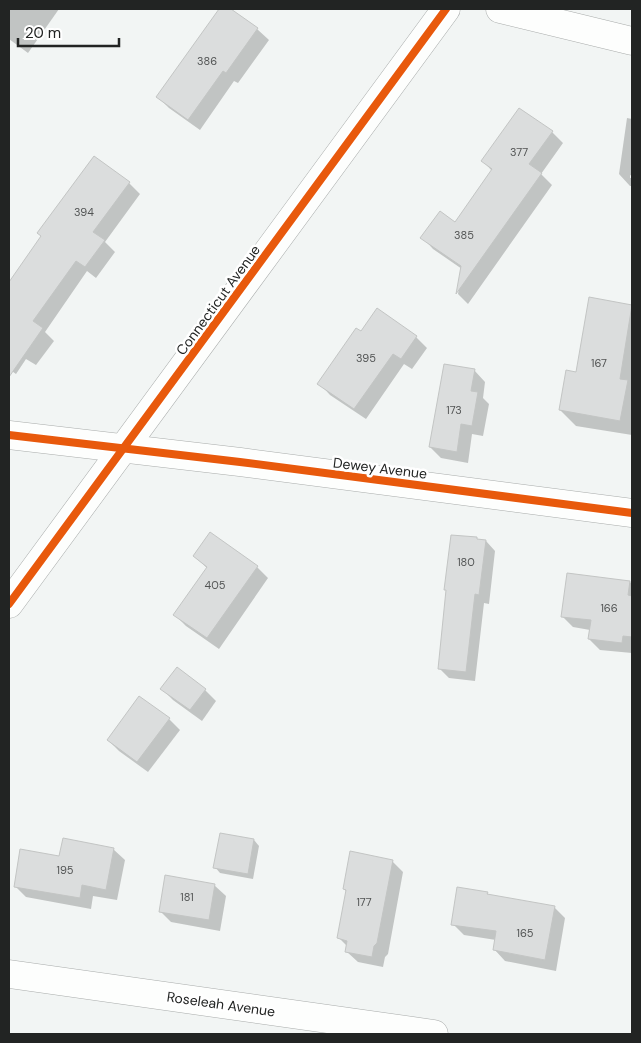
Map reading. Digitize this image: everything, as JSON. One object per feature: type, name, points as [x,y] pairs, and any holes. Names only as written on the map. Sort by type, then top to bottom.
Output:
[{"type":"street","name":"Connecticut Avenue","points":[[9,604],[446,9]]},
{"type":"street","points":[[500,9],[632,41]]},
{"type":"street","name":"Dewey Avenue","points":[[9,435],[240,462],[632,513]]},
{"type":"street","name":"Roseleah Avenue","points":[[9,974],[434,1034]]},
{"type":"building","points":[[219,9],[231,9],[258,28],[226,73],[223,71],[188,120],[156,97]]},
{"type":"building","points":[[519,108],[553,131],[529,164],[542,173],[456,294],[461,266],[420,238],[440,211],[455,222],[492,169],[481,161]]},
{"type":"building","points":[[94,156],[130,182],[93,232],[105,240],[85,267],[76,261],[33,321],[43,328],[9,377],[9,282],[41,236],[37,233]]},
{"type":"building","points":[[589,297],[632,305],[620,379],[628,380],[620,421],[559,410],[566,370],[576,372]]},
{"type":"building","points":[[377,308],[417,336],[401,359],[393,354],[354,409],[317,384],[356,328],[361,331]]},
{"type":"building","points":[[444,364],[475,369],[471,391],[478,392],[472,426],[461,424],[457,452],[429,447]]},
{"type":"building","points":[[210,532],[258,566],[207,638],[173,615],[207,567],[193,556]]},
{"type":"building","points":[[451,535],[477,537],[477,539],[486,540],[479,595],[475,594],[466,672],[438,669],[446,590],[444,590]]},
{"type":"building","points":[[567,573],[630,581],[628,595],[632,596],[632,637],[623,636],[622,643],[588,639],[591,620],[561,617]]},
{"type":"building","points":[[177,667],[206,689],[190,710],[160,689]]},
{"type":"building","points":[[139,696],[170,718],[137,762],[107,740]]},
{"type":"building","points":[[220,833],[254,839],[248,874],[213,868]]},
{"type":"building","points":[[63,838],[114,848],[106,890],[82,885],[80,898],[14,887],[20,849],[59,856]]},
{"type":"building","points":[[350,851],[393,860],[377,943],[374,946],[372,957],[345,952],[347,941],[337,938],[346,890],[343,889]]},
{"type":"building","points":[[165,875],[215,884],[209,920],[159,912]]},
{"type":"building","points":[[457,887],[555,906],[545,960],[493,950],[496,931],[451,925]]},
{"type":"cycle path","points":[[9,604],[446,9]]},
{"type":"cycle path","points":[[9,435],[240,462],[632,513]]}]
